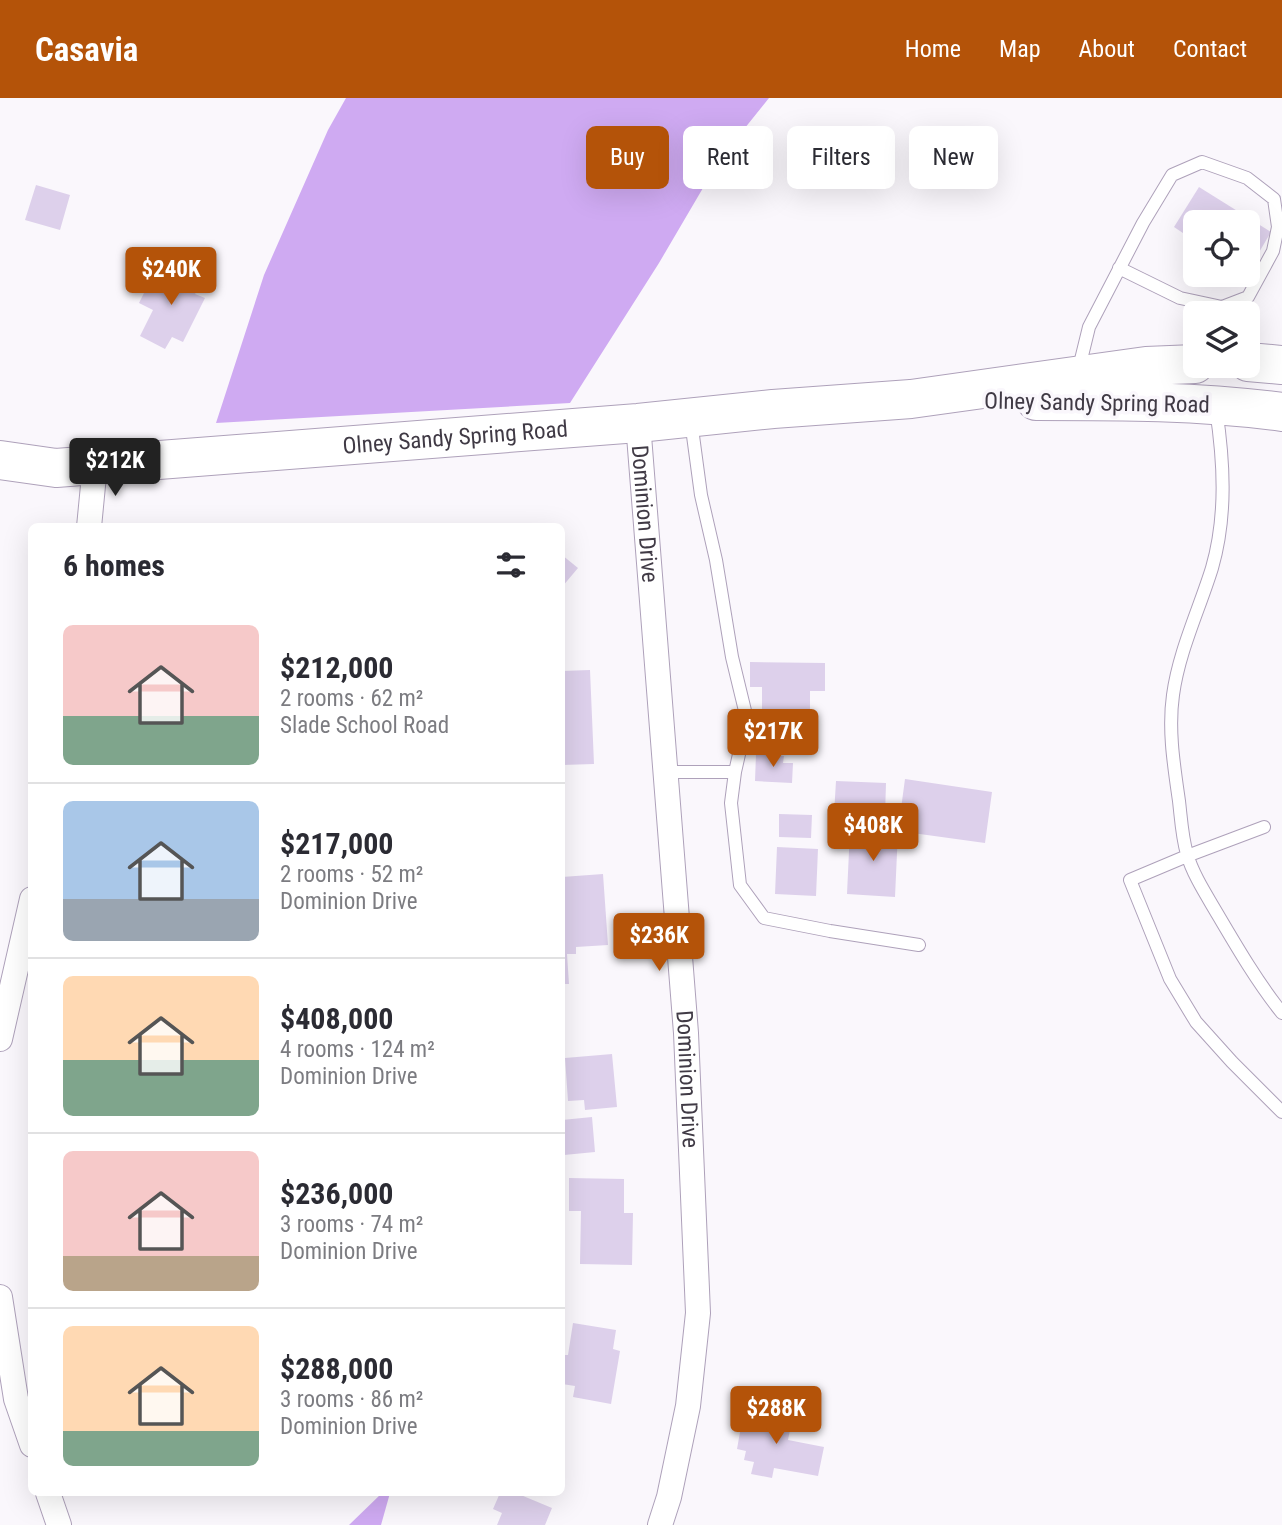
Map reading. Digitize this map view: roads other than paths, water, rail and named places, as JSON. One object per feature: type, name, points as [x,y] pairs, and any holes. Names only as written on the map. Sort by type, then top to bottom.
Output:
[{"type":"main road","points":[[1260,363],[1282,365]]},
{"type":"main road","name":"Olney Sandy Spring Road","points":[[0,460],[56,468],[638,423],[911,399],[1146,366],[1183,364]]},
{"type":"main road","name":"Olney Sandy Spring Road","points":[[911,399],[1147,402],[1282,412]]},
{"type":"street","name":"Dominion Drive","points":[[638,423],[686,1033],[698,1313],[688,1406],[669,1497],[660,1525]]},
{"type":"street","points":[[89,523],[95,465]]},
{"type":"street","points":[[0,1039],[28,916]]},
{"type":"street","points":[[0,1297],[16,1399],[28,1434]]},
{"type":"street","points":[[49,1496],[59,1525]]},
{"type":"lane","points":[[1077,375],[1089,327],[1119,268],[1143,223],[1172,176],[1202,162],[1247,178],[1274,199],[1278,227],[1273,251],[1248,297],[1222,307],[1180,298],[1119,268]]},
{"type":"lane","points":[[1215,406],[1223,481],[1220,523],[1213,564],[1183,651],[1173,695],[1171,736],[1187,856],[1205,893],[1238,948],[1282,1013]]},
{"type":"lane","points":[[690,417],[701,495],[716,561],[732,657],[747,719],[731,803],[740,885],[764,918],[830,932],[919,945]]},
{"type":"lane","points":[[666,772],[735,772]]},
{"type":"lane","points":[[1264,827],[1130,880],[1170,979],[1196,1022],[1231,1062],[1282,1112]]}]
